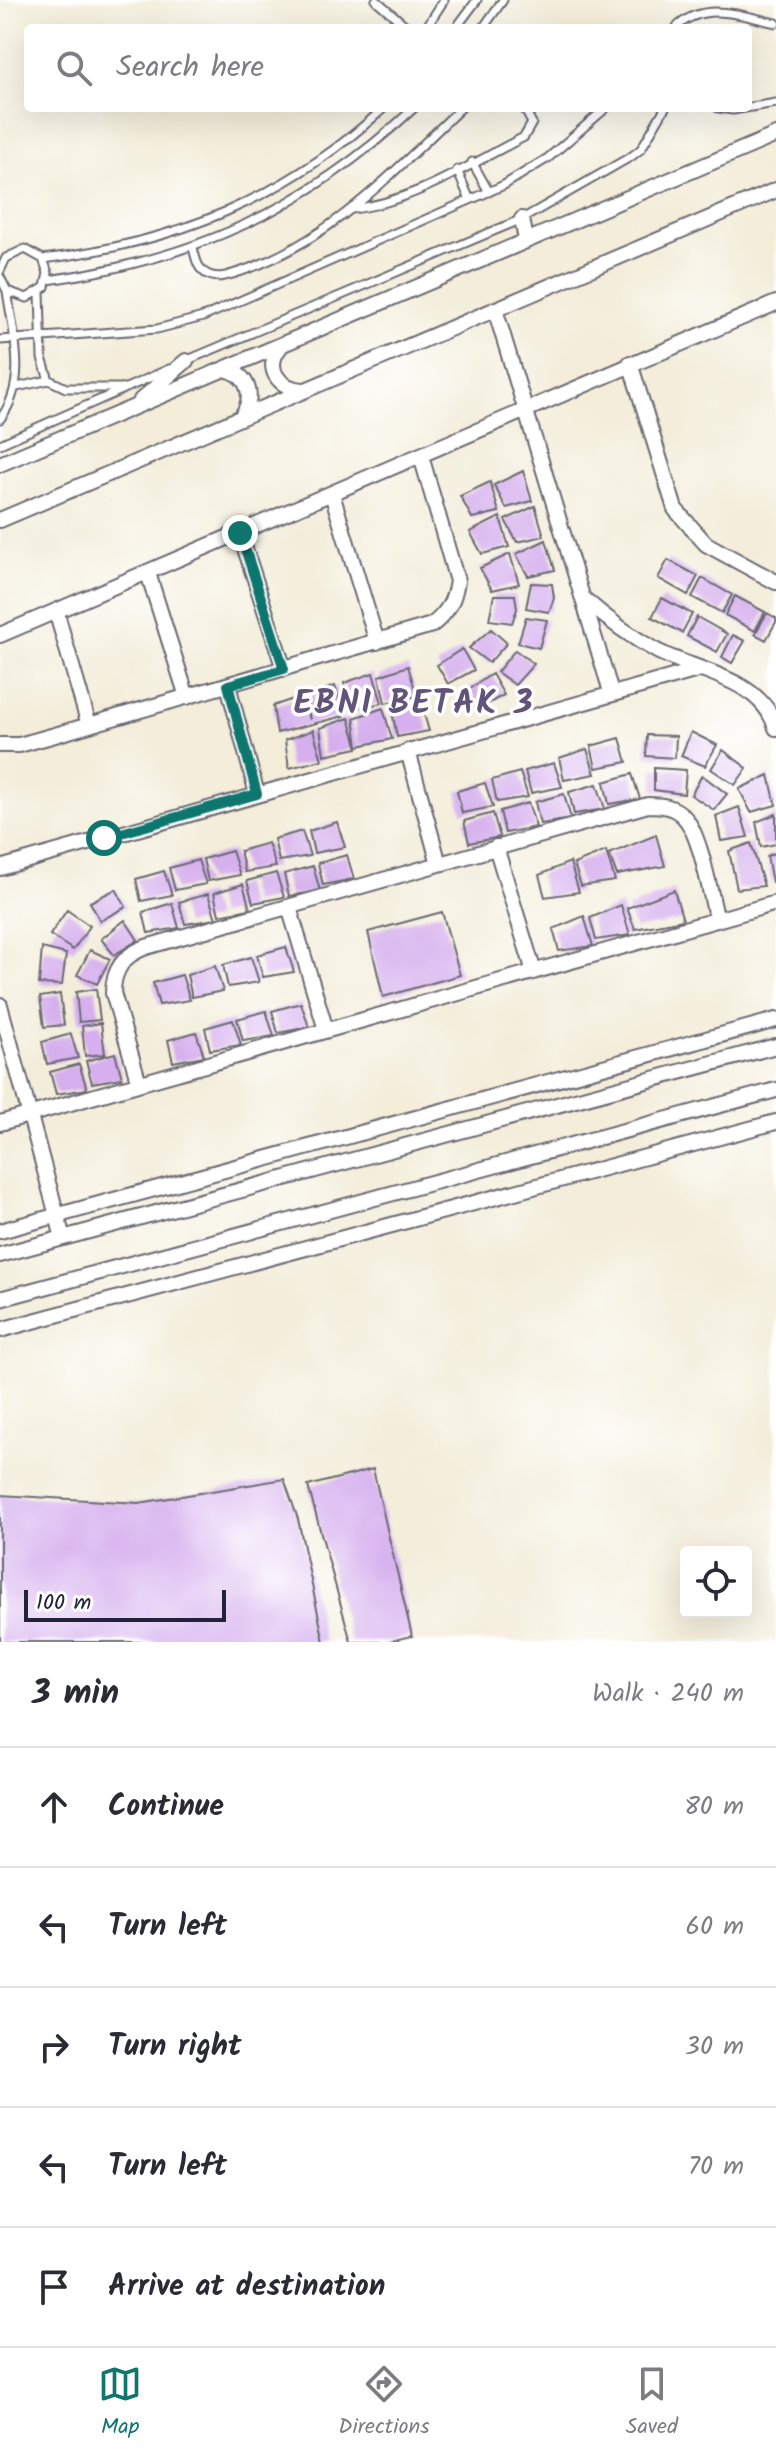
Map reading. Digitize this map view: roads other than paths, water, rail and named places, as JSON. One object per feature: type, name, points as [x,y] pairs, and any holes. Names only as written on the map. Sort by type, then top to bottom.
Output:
[{"type":"street","points":[[0,464],[776,135]]},
{"type":"street","points":[[0,520],[776,190]]},
{"type":"street","points":[[522,219],[526,240]]},
{"type":"street","points":[[0,635],[776,303]]},
{"type":"street","points":[[495,309],[611,692]]},
{"type":"street","points":[[282,345],[273,360],[275,376],[287,388],[304,390]]},
{"type":"street","points":[[132,408],[186,361]]},
{"type":"street","points":[[630,363],[675,509],[706,544],[776,582]]},
{"type":"street","points":[[225,369],[246,383],[250,400],[242,416]]},
{"type":"street","points":[[0,745],[19,745],[432,625],[446,614],[454,599],[457,581],[421,456]]},
{"type":"street","points":[[332,494],[377,642]]},
{"type":"street","points":[[240,533],[284,669]]},
{"type":"street","points":[[148,573],[187,697]]},
{"type":"street","points":[[583,598],[617,628],[659,652],[750,694],[776,728]]},
{"type":"street","points":[[56,611],[89,725]]},
{"type":"street","points":[[0,868],[611,692],[701,669]]},
{"type":"street","points":[[228,685],[257,794]]},
{"type":"street","points":[[408,751],[439,864]]},
{"type":"street","points":[[139,1083],[113,993],[113,980],[126,958],[146,947],[496,847],[648,805],[674,809],[691,828],[717,920]]},
{"type":"street","points":[[496,847],[534,972]]},
{"type":"street","points":[[0,1123],[776,903]]},
{"type":"street","points":[[289,907],[326,1030]]},
{"type":"street","points":[[0,1005],[63,1238]]},
{"type":"street","points":[[0,1231],[776,1020]]},
{"type":"street","points":[[0,1255],[776,1046]]},
{"type":"street","points":[[0,1299],[776,1090]]},
{"type":"street","points":[[0,1330],[776,1122]]},
{"type":"lane","points":[[376,0],[403,24]]},
{"type":"lane","points":[[429,24],[444,0]]},
{"type":"lane","points":[[459,24],[477,0]]},
{"type":"lane","points":[[486,24],[503,0]]},
{"type":"lane","points":[[681,24],[692,16],[706,12],[776,23]]},
{"type":"lane","points":[[752,107],[776,103]]},
{"type":"lane","points":[[43,259],[105,251],[160,238],[266,194],[314,164],[379,112]]},
{"type":"lane","points":[[48,280],[110,271],[193,248],[243,227],[302,195],[380,140],[410,112]]},
{"type":"lane","points":[[193,248],[199,269],[209,276],[220,277],[283,255],[350,210],[457,112]]},
{"type":"lane","points":[[350,210],[372,207],[408,194],[524,137],[532,123],[526,112]]},
{"type":"lane","points":[[0,340],[157,329],[185,323],[489,192],[548,158],[601,112]]},
{"type":"lane","points":[[0,444],[186,361],[522,219],[632,156],[645,143],[658,112]]},
{"type":"lane","points":[[472,162],[489,192]]},
{"type":"lane","points":[[457,170],[470,200]]},
{"type":"lane","points":[[1,266],[18,250],[32,251],[43,259],[48,280],[40,292],[41,337],[44,371],[49,380],[66,388],[131,388]]},
{"type":"lane","points":[[105,251],[110,271]]},
{"type":"lane","points":[[2,285],[20,298],[40,292]]},
{"type":"lane","points":[[0,419],[17,387],[14,339],[2,285]]},
{"type":"lane","points":[[17,387],[49,380]]},
{"type":"district","name":"EBNI BETAK 3","points":[[414,704]]}]
